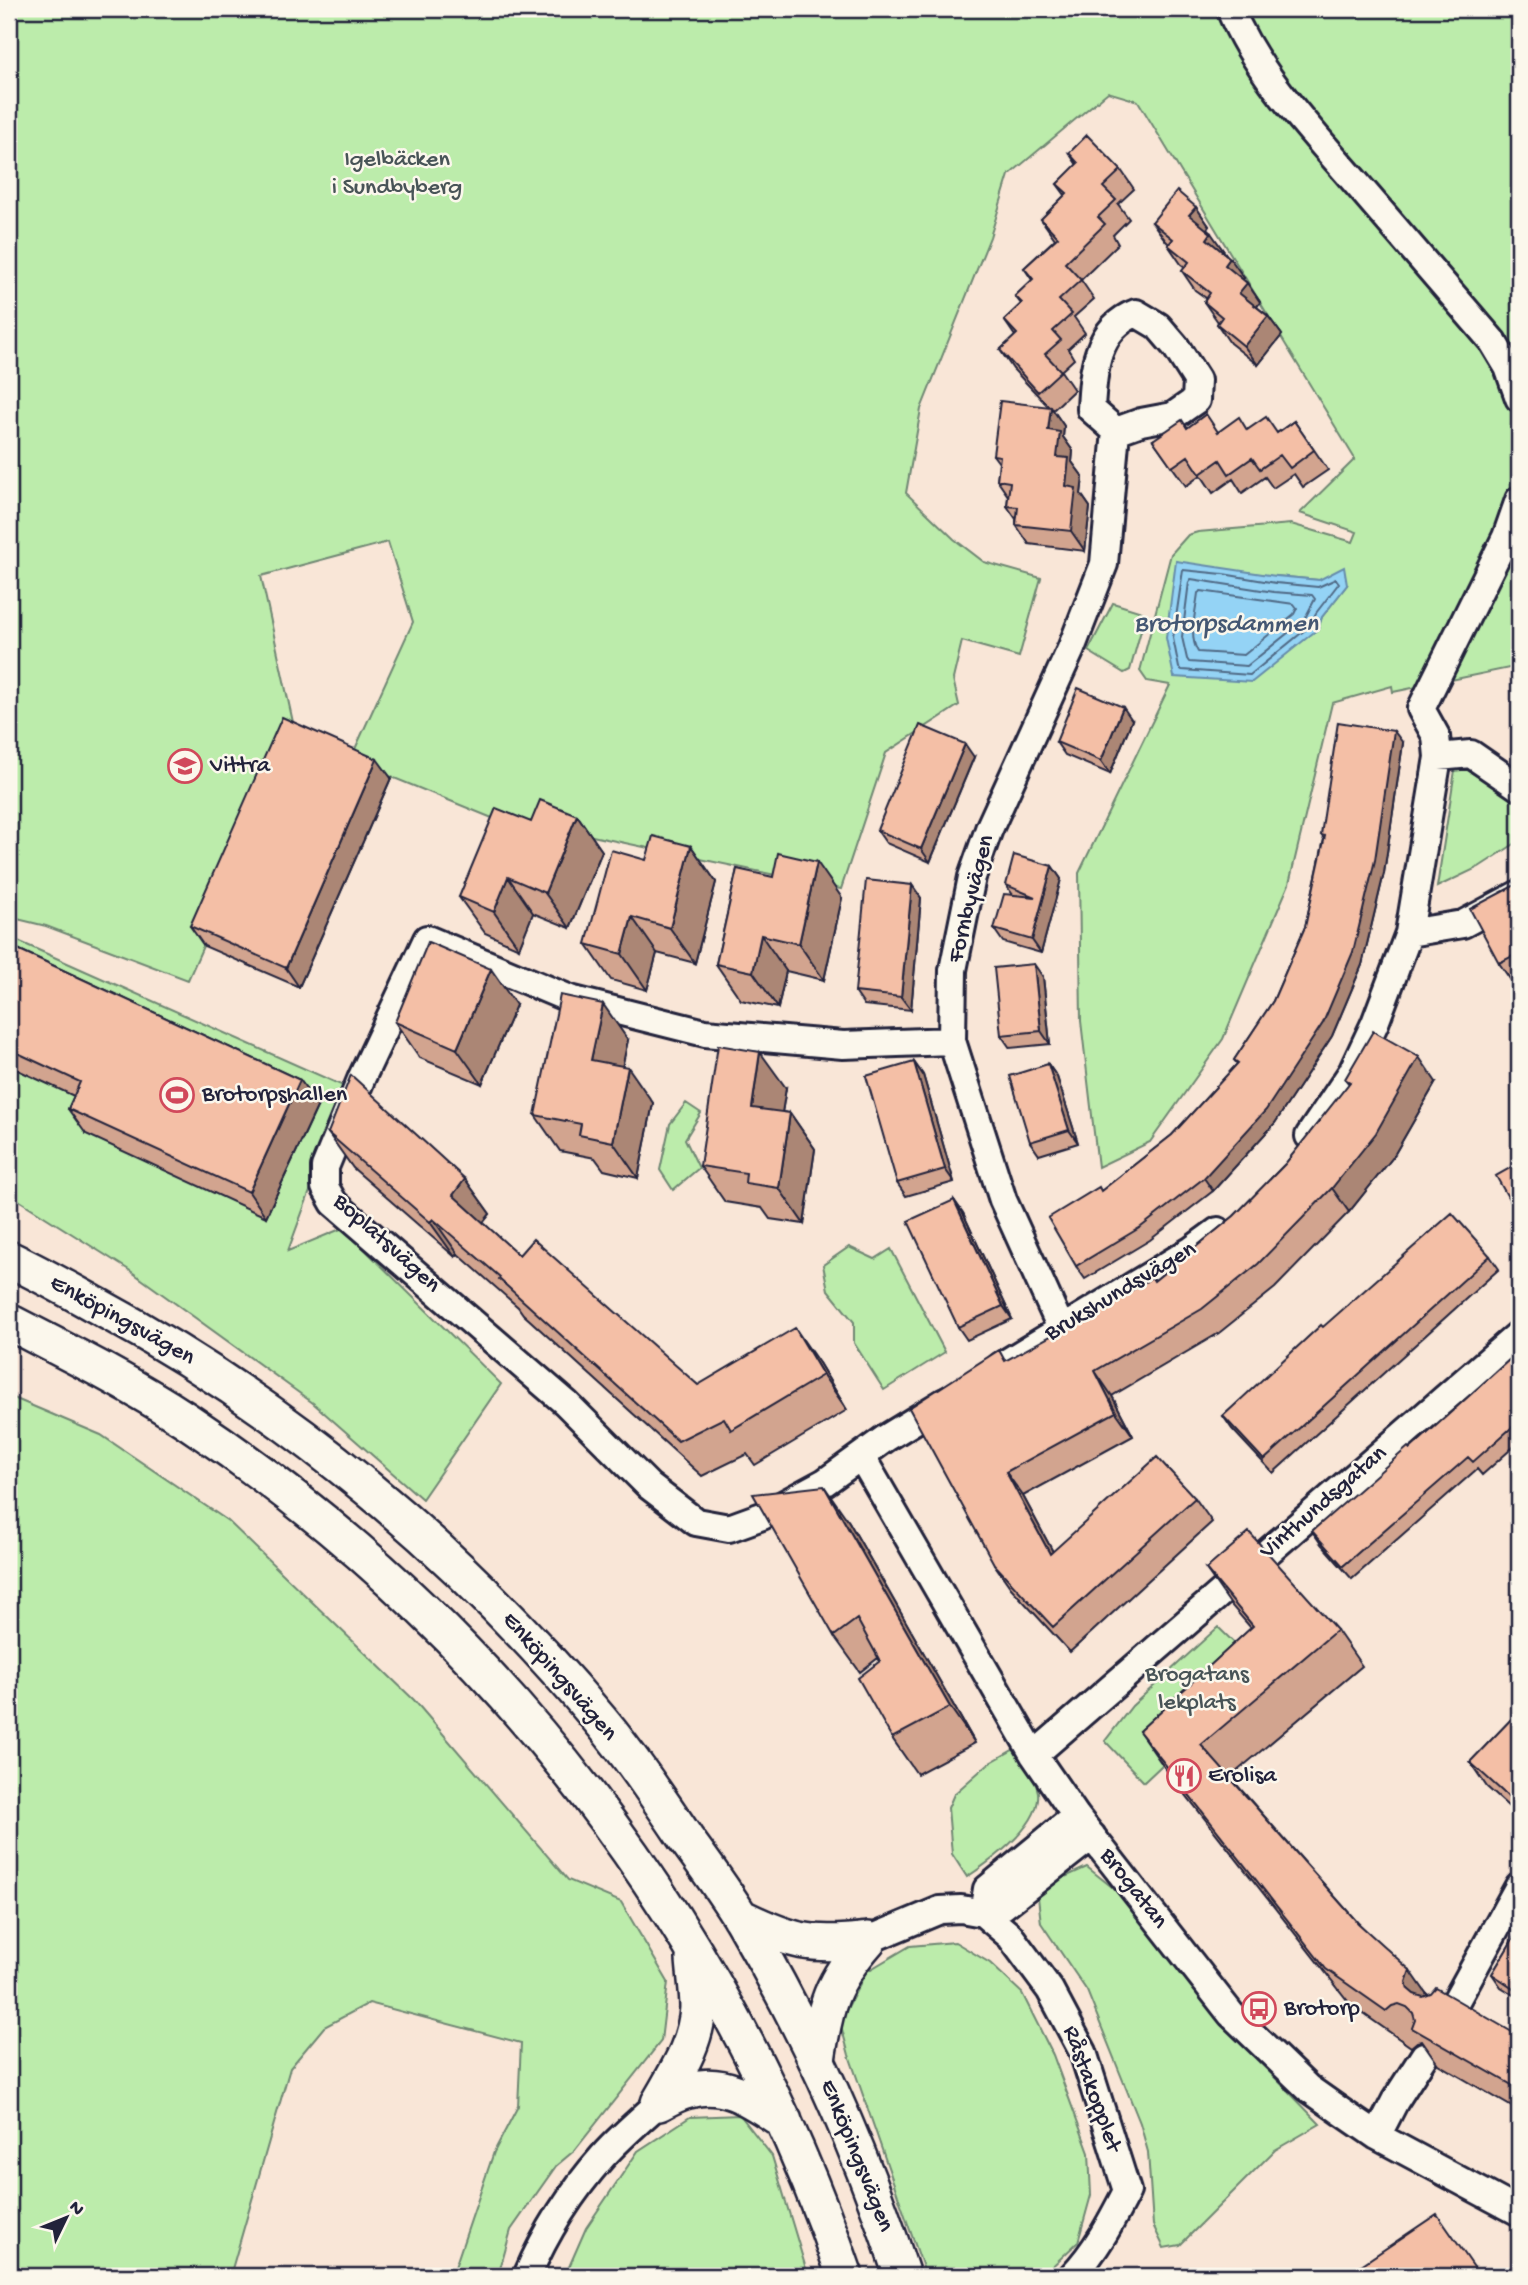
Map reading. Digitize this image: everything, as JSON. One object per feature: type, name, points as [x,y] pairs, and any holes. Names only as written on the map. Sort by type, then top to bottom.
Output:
[{"type":"main road","name":"Enköpingsvägen","points":[[9,1259],[179,1352],[290,1426],[369,1488],[466,1575],[527,1637],[602,1722],[740,1917],[817,2060],[868,2181],[902,2276]]},
{"type":"main road","points":[[9,1322],[96,1367],[184,1419],[288,1493],[413,1599],[510,1699],[567,1766],[629,1850],[730,2012],[784,2121],[825,2219],[845,2276]]},
{"type":"main road","points":[[740,1917],[773,1933],[804,1942],[832,1945],[868,1940]]},
{"type":"main road","points":[[817,2060],[822,2021],[831,1993],[846,1964],[868,1940]]},
{"type":"main road","points":[[659,2103],[684,2058],[694,2033],[698,2008],[693,1949]]},
{"type":"main road","points":[[659,2103],[688,2090],[710,2086],[733,2090],[784,2121]]},
{"type":"street","points":[[1230,9],[1255,56],[1274,84],[1493,342],[1508,368],[1519,398]]},
{"type":"street","points":[[1136,313],[1158,326],[1176,348],[1198,380],[1196,400],[1173,416],[1141,422],[1115,431],[1091,409],[1093,372],[1104,339],[1124,318],[1136,313]]},
{"type":"street","name":"Fornbyvägen","points":[[1061,1328],[1003,1200],[952,1041],[953,970],[972,877],[989,829],[1071,649],[1104,564],[1115,431]]},
{"type":"street","points":[[1295,1154],[1329,1109],[1352,1072],[1375,1023],[1409,933],[1438,757],[1436,736],[1421,709],[1506,537],[1519,500]]},
{"type":"street","points":[[1438,757],[1471,754],[1519,787]]},
{"type":"street","points":[[1409,933],[1463,923],[1519,894]]},
{"type":"street","name":"Boplatsvägen","points":[[861,1455],[825,1482],[762,1516],[729,1528],[696,1522],[649,1486],[566,1403],[334,1203],[325,1187],[325,1167],[362,1077],[427,939],[570,999],[705,1033],[844,1045],[952,1041]]},
{"type":"street","name":"Brukshundsvägen","points":[[861,1455],[1061,1328],[1192,1250],[1240,1214]]},
{"type":"street","name":"Vinthundsgatan","points":[[1034,1755],[1519,1334]]},
{"type":"street","name":"Brogatan","points":[[861,1455],[1034,1755],[1084,1826],[1231,2014],[1308,2088],[1377,2136],[1519,2212]]},
{"type":"street","points":[[868,1940],[940,1910],[961,1909],[983,1913],[988,1889],[1084,1826]]},
{"type":"street","points":[[1447,2017],[1519,1886]]},
{"type":"street","name":"Råstakopplet","points":[[983,1913],[1010,1936],[1050,1990],[1083,2052],[1127,2191],[1103,2237],[1072,2276]]},
{"type":"street","points":[[1377,2136],[1395,2101],[1424,2056]]},
{"type":"street","points":[[527,2276],[540,2248],[586,2178],[603,2156],[659,2103]]},
{"type":"green space","name":"Igelbäcken i Sundbyberg","points":[[9,9],[1519,9],[1519,666],[1393,692],[1392,686],[1332,703],[1289,884],[1223,1039],[1150,1142],[1098,1167],[1081,1021],[1079,873],[1170,685],[1147,681],[1140,671],[1171,554],[1188,535],[1198,532],[1291,524],[1353,542],[1357,532],[1300,513],[1355,459],[1138,101],[1108,92],[1009,175],[990,237],[921,409],[906,493],[954,539],[984,562],[1041,578],[1019,657],[962,641],[953,679],[959,705],[886,753],[841,889],[564,830],[497,820],[350,760],[413,622],[388,542],[261,576],[296,736],[188,980],[46,926],[9,917]],"holes":[[[1276,576],[1347,585],[1322,617],[1318,629]]]},
{"type":"green space","points":[[1113,603],[1142,612],[1145,616],[1130,670],[1124,673],[1088,651]]},
{"type":"green space","points":[[1464,768],[1519,802],[1519,841],[1479,867],[1437,887],[1455,770]]},
{"type":"green space","points":[[9,937],[348,1088],[288,1251],[343,1228],[501,1384],[422,1499],[313,1403],[129,1270],[9,1194]]},
{"type":"green space","points":[[686,1103],[701,1113],[685,1139],[699,1168],[673,1190],[660,1170],[670,1124]]},
{"type":"green space","points":[[849,1247],[875,1259],[891,1249],[945,1352],[884,1390],[854,1343],[854,1322],[828,1290],[823,1265]]},
{"type":"green space","points":[[9,1396],[101,1435],[228,1521],[414,1700],[568,1880],[621,1902],[668,1982],[661,2041],[575,2150],[556,2166],[511,2230],[498,2276],[452,2276],[494,2152],[518,2106],[521,2043],[369,2003],[324,2027],[290,2068],[230,2276],[9,2276]]},
{"type":"green space","name":"Brogatans lekplats","points":[[1218,1627],[1251,1659],[1248,1684],[1144,1782],[1105,1741],[1132,1706]]},
{"type":"green space","points":[[1018,1747],[1038,1792],[1032,1817],[1013,1841],[967,1877],[952,1854],[948,1808],[954,1794],[988,1764]]},
{"type":"green space","points":[[1087,1867],[1127,1899],[1223,2024],[1320,2124],[1275,2150],[1180,2245],[1164,2248],[1153,2225],[1148,2152],[1140,2123],[1087,1991],[1041,1923],[1038,1897],[1047,1885]]},
{"type":"green space","points":[[955,1942],[990,1963],[1022,1993],[1053,2055],[1089,2153],[1091,2195],[1078,2242],[1042,2276],[926,2276],[840,2022],[866,1972],[910,1946]]},
{"type":"green space","points":[[740,2115],[772,2156],[806,2276],[565,2276],[586,2228],[638,2151],[690,2117]]},
{"type":"water","name":"Brotorpsdammen","points":[[1176,561],[1319,580],[1344,567],[1347,585],[1322,617],[1318,629],[1252,682],[1174,677],[1166,638]]},
{"type":"building","points":[[1087,135],[1121,170],[1103,187],[1116,200],[1098,217],[1105,224],[1065,263],[1081,280],[1059,300],[1072,314],[1053,331],[1061,340],[1045,354],[1061,371],[1038,392],[1000,350],[1017,334],[1004,320],[1022,303],[1015,296],[1033,279],[1024,268],[1058,237],[1041,219],[1067,193],[1057,184],[1078,163],[1069,153]]},
{"type":"building","points":[[1177,191],[1196,207],[1189,215],[1211,233],[1207,239],[1230,258],[1225,265],[1247,283],[1239,293],[1268,316],[1244,346],[1217,324],[1222,317],[1204,302],[1210,293],[1182,271],[1189,262],[1168,245],[1173,239],[1152,222]]},
{"type":"building","points":[[1000,401],[1051,407],[1048,430],[1060,432],[1057,457],[1069,458],[1066,486],[1076,488],[1071,531],[1016,525],[1018,507],[1007,506],[1010,482],[997,480],[1000,456],[993,455]]},
{"type":"building","points":[[1206,414],[1218,432],[1239,417],[1247,430],[1266,417],[1277,433],[1294,421],[1314,450],[1290,468],[1280,455],[1260,469],[1252,458],[1229,474],[1220,460],[1200,474],[1188,456],[1172,467],[1153,440],[1182,420],[1187,428]]},
{"type":"building","points":[[1078,688],[1123,707],[1101,761],[1056,742]]},
{"type":"building","points":[[282,717],[377,759],[286,968],[190,926]]},
{"type":"building","points":[[1338,722],[1394,731],[1375,860],[1353,952],[1323,1023],[1266,1110],[1204,1178],[1141,1227],[1076,1266],[1048,1218],[1099,1187],[1101,1191],[1172,1135],[1238,1063],[1234,1060],[1273,1001],[1305,927],[1325,836],[1321,835]]},
{"type":"building","points":[[920,725],[965,744],[921,849],[877,830]]},
{"type":"building","points":[[540,800],[577,815],[545,893],[508,877],[494,912],[459,897],[496,808],[531,822]]},
{"type":"building","points":[[653,836],[691,846],[670,928],[632,917],[622,954],[586,944],[611,850],[646,860]]},
{"type":"building","points":[[778,853],[817,862],[799,944],[761,935],[753,972],[716,964],[737,869],[773,877]]},
{"type":"building","points":[[1014,855],[1052,866],[1032,940],[994,929],[1004,894],[1035,897],[1006,885]]},
{"type":"building","points":[[866,880],[912,885],[901,997],[855,992]]},
{"type":"building","points":[[1519,883],[1519,953],[1499,963],[1470,909]]},
{"type":"building","points":[[428,942],[491,969],[457,1049],[395,1022]]},
{"type":"building","points":[[9,945],[300,1080],[249,1192],[68,1109],[80,1082],[9,1049]]},
{"type":"building","points":[[1034,964],[1041,1031],[1001,1035],[994,968]]},
{"type":"building","points":[[560,995],[603,1004],[591,1060],[628,1067],[613,1142],[579,1135],[581,1124],[535,1115]]},
{"type":"building","points":[[1373,1031],[1419,1057],[1376,1133],[1332,1188],[1258,1264],[1202,1309],[1095,1371],[1116,1412],[1006,1472],[1050,1554],[1157,1457],[1195,1498],[1053,1627],[994,1564],[909,1408],[999,1350],[1005,1361],[1152,1278],[1154,1281],[1234,1216],[1285,1164],[1350,1082],[1345,1079]]},
{"type":"building","points":[[718,1045],[760,1052],[752,1108],[790,1113],[779,1188],[745,1183],[746,1173],[700,1166]]},
{"type":"building","points":[[914,1062],[945,1169],[897,1183],[866,1076]]},
{"type":"building","points":[[1048,1064],[1069,1130],[1030,1142],[1010,1076]]},
{"type":"building","points":[[351,1075],[465,1179],[453,1195],[519,1255],[533,1239],[698,1385],[795,1328],[823,1375],[731,1430],[724,1418],[678,1441],[499,1279],[500,1277],[433,1219],[430,1222],[328,1133]]},
{"type":"building","points":[[1519,1163],[1519,1217],[1496,1176]]},
{"type":"building","points":[[954,1200],[1003,1306],[958,1327],[908,1221]]},
{"type":"building","points":[[1452,1213],[1490,1256],[1264,1460],[1223,1416],[1321,1325],[1323,1327]]},
{"type":"building","points":[[1519,1351],[1519,1421],[1473,1462],[1468,1457],[1343,1566],[1312,1531],[1408,1447],[1410,1449]]},
{"type":"building","points":[[824,1486],[950,1707],[892,1738],[858,1678],[880,1661],[857,1619],[834,1636],[753,1494]]},
{"type":"building","points":[[1249,1532],[1337,1630],[1201,1745],[1358,1923],[1410,1970],[1406,1982],[1408,1989],[1423,1997],[1436,1988],[1519,2036],[1519,2089],[1412,2028],[1415,2020],[1407,2007],[1399,2004],[1386,2011],[1326,1969],[1139,1731],[1253,1626],[1206,1569]]},
{"type":"building","points":[[1519,1711],[1519,1794],[1513,1801],[1470,1762]]},
{"type":"building","points":[[1519,1929],[1519,1983],[1515,1989],[1492,1974]]},
{"type":"building","points":[[1437,2214],[1480,2276],[1345,2276]]},
{"type":"place","name":"Vittra","points":[[185,766]]},
{"type":"place","name":"Brotorpshallen","points":[[177,1095]]},
{"type":"place","name":"Erolisa","points":[[1184,1776]]},
{"type":"place","name":"Brotorp","points":[[1259,2009]]}]
